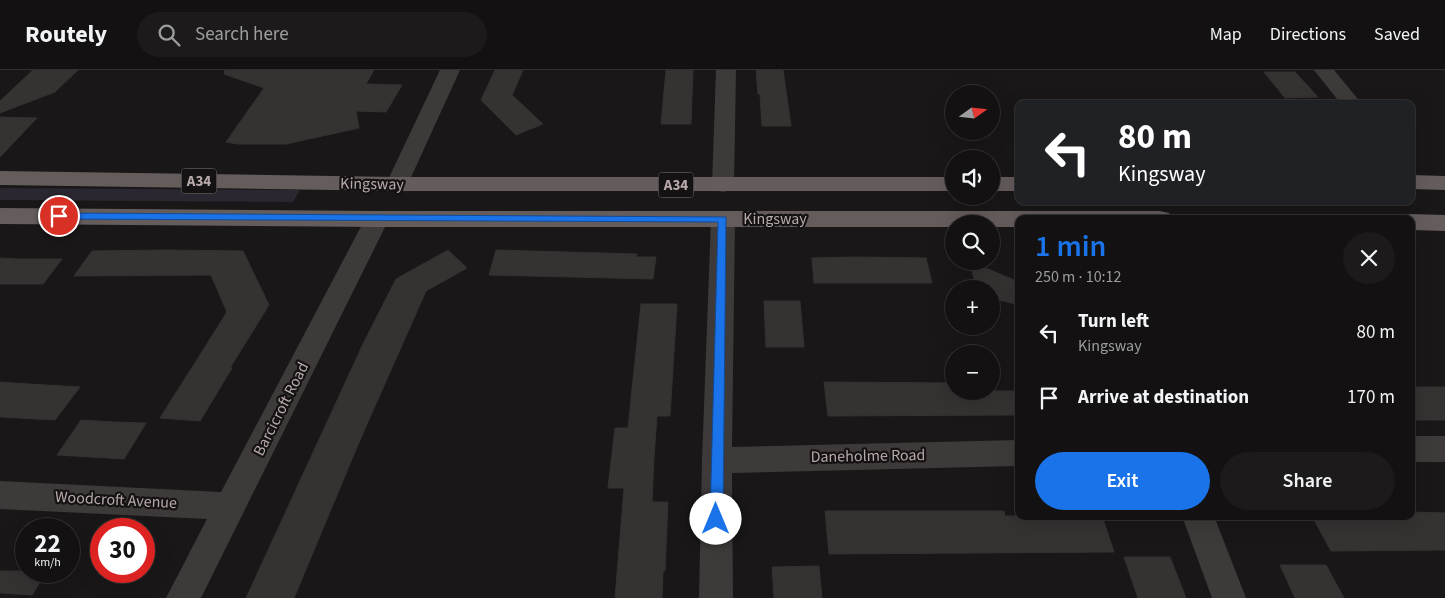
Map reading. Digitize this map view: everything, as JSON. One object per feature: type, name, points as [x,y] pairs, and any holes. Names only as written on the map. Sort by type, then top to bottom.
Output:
[{"type":"highway","name":"Kingsway","points":[[0,178],[397,184],[945,184]]},
{"type":"highway","points":[[1415,180],[1445,182]]},
{"type":"highway","points":[[1000,184],[1015,184]]},
{"type":"highway","name":"Kingsway","points":[[0,216],[377,219],[1015,219]]},
{"type":"highway","points":[[1415,222],[1445,223]]},
{"type":"street","points":[[397,184],[450,70]]},
{"type":"street","points":[[723,184],[726,70]]},
{"type":"street","points":[[1324,70],[1349,100]]},
{"type":"street","name":"Barcicroft Road","points":[[183,598],[377,219]]},
{"type":"street","points":[[716,598],[717,460],[723,219]]},
{"type":"street","points":[[1415,449],[1445,450]]},
{"type":"street","name":"Daneholme Road","points":[[717,460],[1015,453]]},
{"type":"street","name":"Woodcroft Avenue","points":[[0,494],[231,506]]},
{"type":"street","points":[[1200,520],[1229,598]]},
{"type":"shaded area","points":[[0,188],[300,190],[293,202],[0,200]]},
{"type":"building","points":[[33,70],[78,70],[55,92],[0,113],[0,101]]},
{"type":"building","points":[[225,70],[374,70],[366,84],[402,85],[386,112],[356,111],[359,128],[286,144],[238,144],[226,142],[264,88],[224,74]]},
{"type":"building","points":[[495,70],[523,70],[512,95],[543,124],[516,135],[481,100]]},
{"type":"building","points":[[666,70],[693,70],[691,124],[661,124]]},
{"type":"building","points":[[756,70],[783,70],[791,126],[762,126]]},
{"type":"building","points":[[1264,72],[1295,72],[1318,97],[1285,98]]},
{"type":"building","points":[[0,117],[37,118],[0,157]]},
{"type":"building","points":[[448,250],[467,268],[426,291],[360,440],[294,598],[246,598],[363,344],[396,279]]},
{"type":"building","points":[[496,250],[637,254],[636,257],[656,257],[653,279],[489,275]]},
{"type":"building","points":[[92,251],[243,251],[269,305],[200,421],[160,418],[227,312],[211,275],[74,276]]},
{"type":"building","points":[[0,258],[62,259],[43,284],[0,284]]},
{"type":"building","points":[[812,258],[926,258],[932,283],[814,283]]},
{"type":"building","points":[[972,270],[990,270],[1015,280],[1015,304],[1000,300],[1000,280],[974,280]]},
{"type":"building","points":[[764,301],[800,301],[804,347],[766,347]]},
{"type":"building","points":[[641,304],[677,304],[670,416],[657,416],[654,457],[652,502],[668,502],[665,571],[663,571],[662,598],[615,598],[624,488],[608,488],[615,428],[628,428]]},
{"type":"building","points":[[0,382],[80,387],[55,420],[0,417]]},
{"type":"building","points":[[824,382],[945,383],[945,400],[1000,400],[1000,391],[1015,391],[1015,415],[828,416]]},
{"type":"building","points":[[1415,387],[1445,387],[1445,420],[1415,420]]},
{"type":"building","points":[[81,420],[146,423],[124,459],[57,455]]},
{"type":"building","points":[[825,511],[1004,511],[1005,516],[1015,516],[1015,520],[1103,520],[1114,552],[829,554]]},
{"type":"building","points":[[1415,512],[1445,513],[1445,550],[1331,551],[1314,520],[1415,520]]},
{"type":"building","points":[[1124,557],[1170,557],[1186,598],[1138,598]]},
{"type":"building","points":[[1280,565],[1326,565],[1344,598],[1295,598]]},
{"type":"building","points":[[819,566],[822,598],[774,598],[772,567]]},
{"type":"building","points":[[0,571],[15,571],[15,583],[40,583],[32,595],[0,593]]},
{"type":"route","points":[[59,216],[723,219],[716,519]]}]
